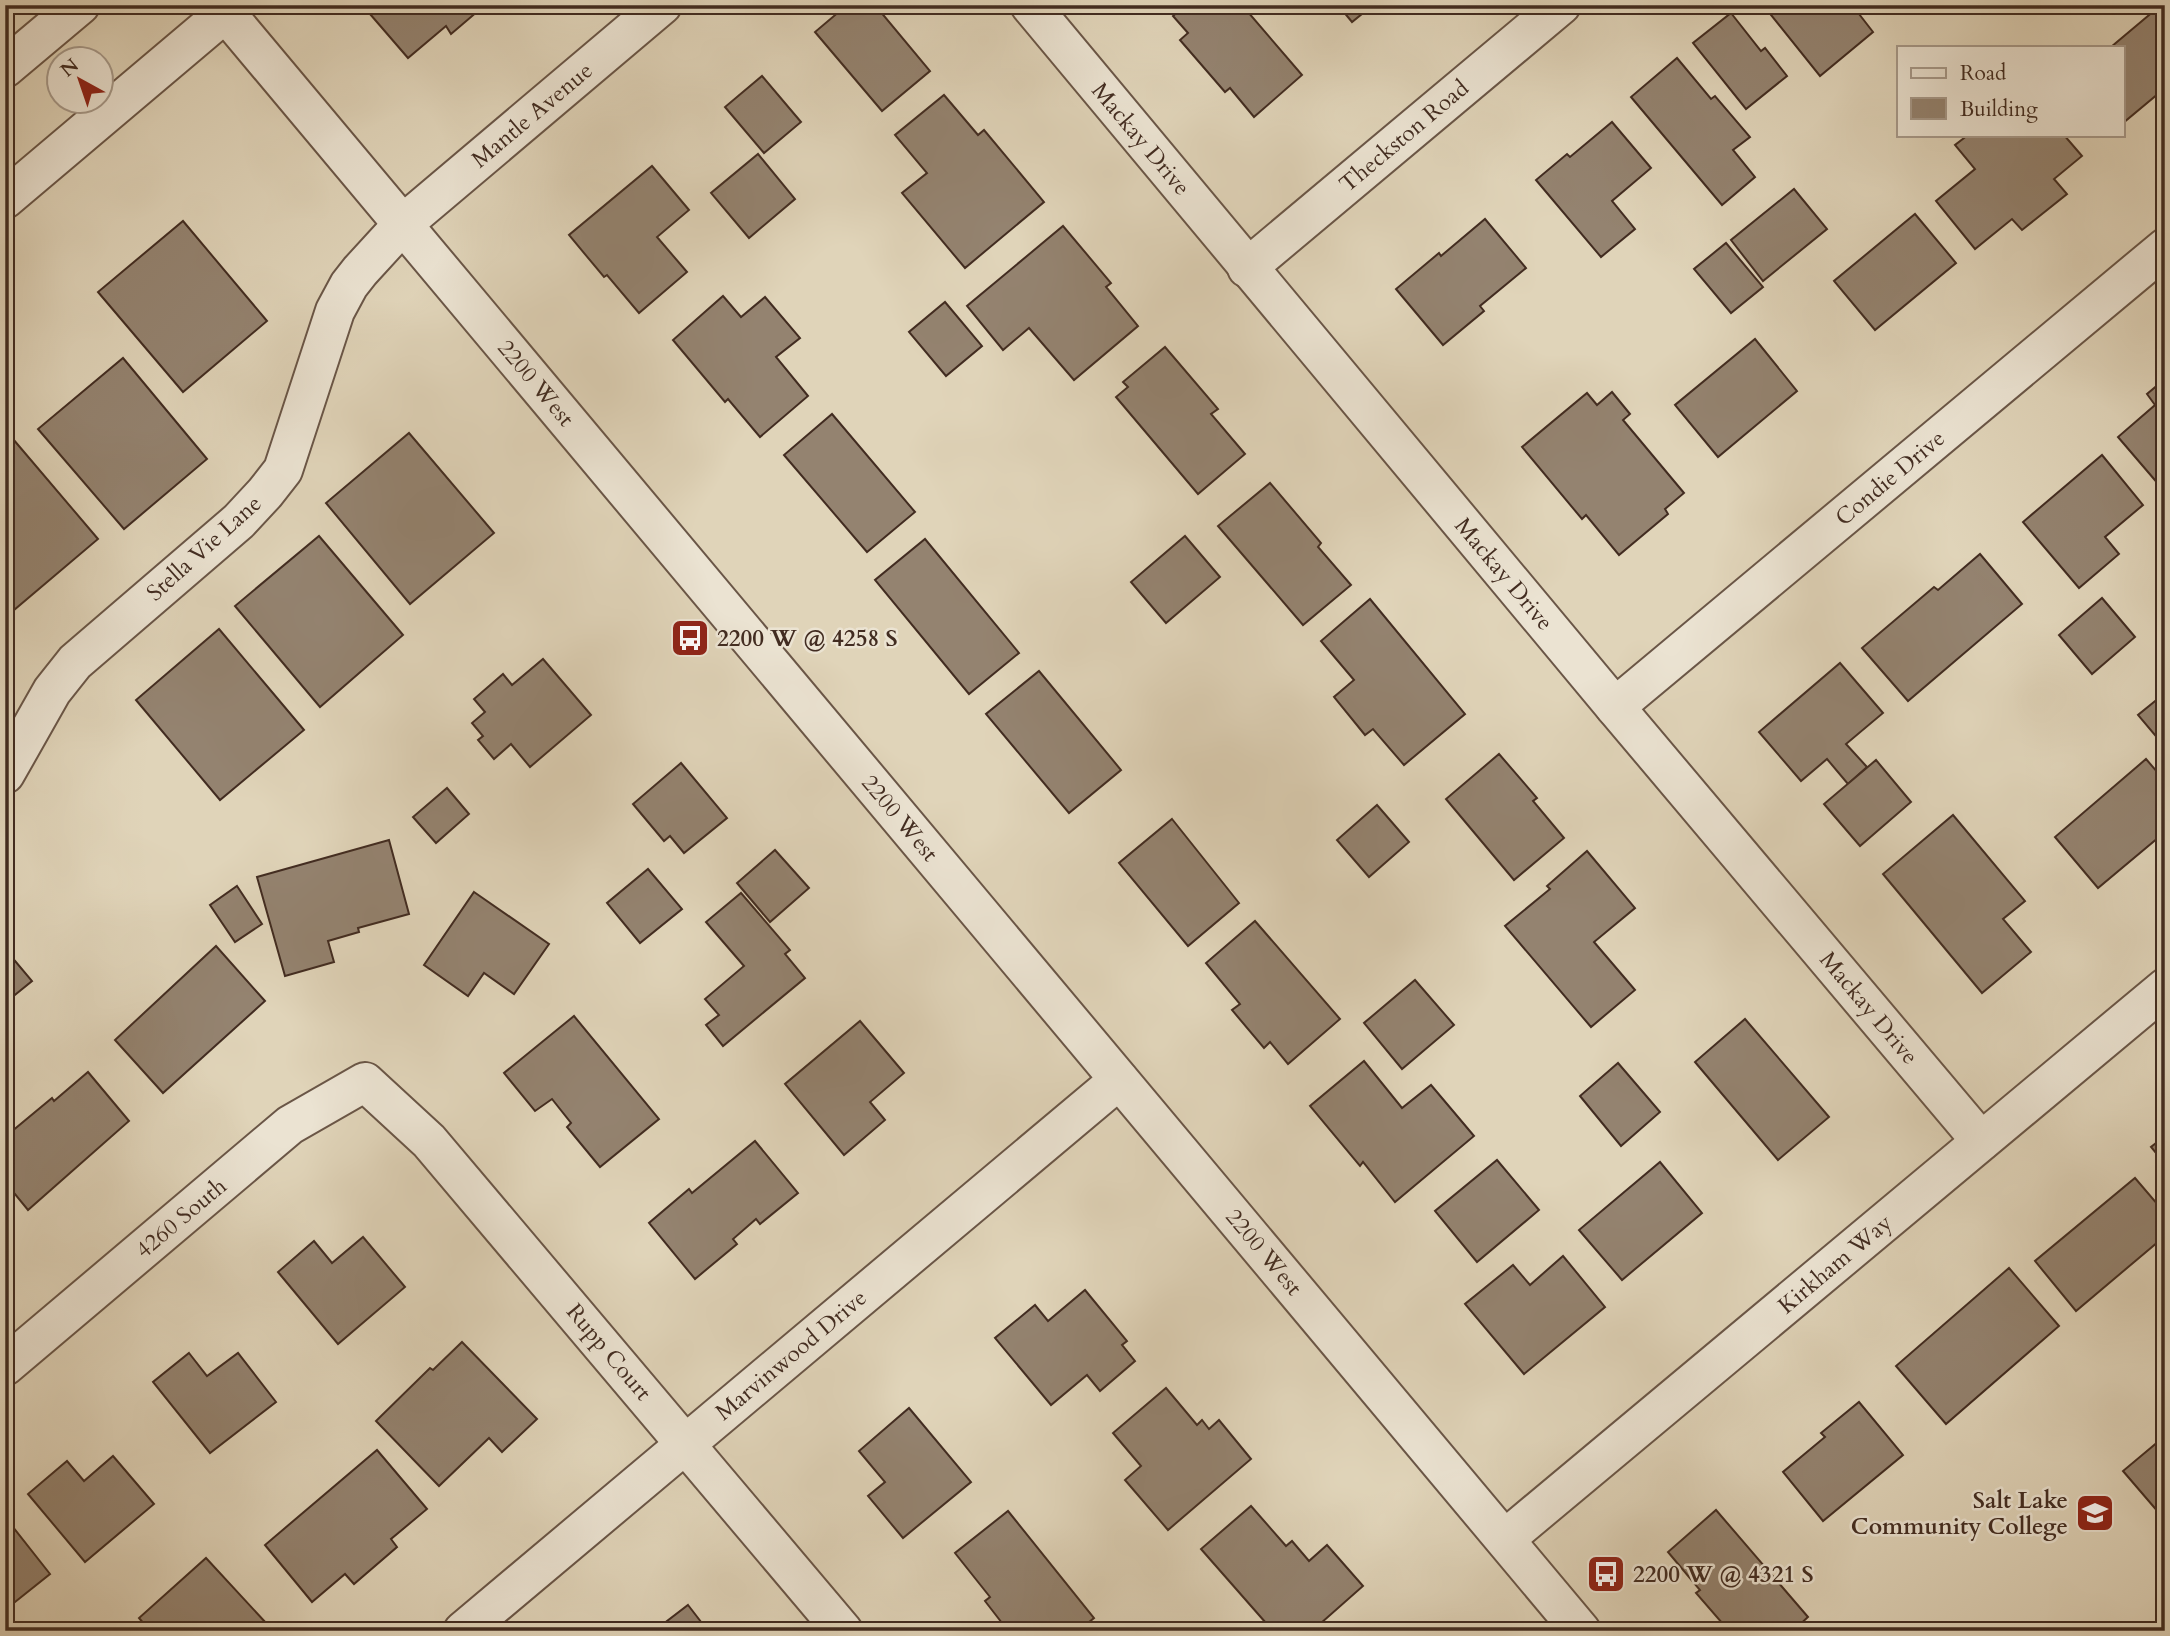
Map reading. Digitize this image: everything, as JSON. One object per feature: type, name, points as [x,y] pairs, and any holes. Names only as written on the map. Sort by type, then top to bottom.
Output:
[{"type":"street","points":[[5,68],[80,5]]},
{"type":"street","name":"Mantle Avenue","points":[[403,224],[662,5]]},
{"type":"street","name":"Mackay Drive","points":[[1030,5],[1247,268],[1981,1141]]},
{"type":"street","name":"Theckston Road","points":[[1247,268],[1561,5]]},
{"type":"street","points":[[5,199],[222,9]]},
{"type":"street","name":"2200 West","points":[[222,9],[1581,1631]]},
{"type":"street","name":"Stella Vie Lane","points":[[5,774],[52,691],[75,662],[239,520],[283,470],[335,311],[349,285],[403,224]]},
{"type":"street","name":"Condie Drive","points":[[1615,707],[2165,248]]},
{"type":"street","name":"Kirkham Way","points":[[1505,1539],[2165,988]]},
{"type":"street","name":"Marvinwood Drive","points":[[463,1631],[1119,1080]]},
{"type":"street","name":"Rupp Court","points":[[365,1082],[429,1141],[843,1631]]},
{"type":"street","name":"4260 South","points":[[5,1366],[290,1125],[365,1082]]},
{"type":"building","points":[[380,5],[485,5],[451,34],[446,26],[408,58],[370,14]]},
{"type":"building","points":[[847,5],[875,5],[930,71],[882,111],[815,32]]},
{"type":"building","points":[[1185,5],[1242,5],[1302,75],[1254,117],[1230,88],[1225,92],[1180,40],[1188,33],[1173,16]]},
{"type":"building","points":[[1338,5],[1373,5],[1352,22]]},
{"type":"building","points":[[1763,5],[1852,5],[1873,32],[1820,76]]},
{"type":"building","points":[[2161,5],[2165,5],[2165,88],[2124,122],[2124,46],[2112,46]]},
{"type":"building","points":[[1731,13],[1761,51],[1765,48],[1787,76],[1746,109],[1693,43]]},
{"type":"building","points":[[1677,58],[1711,99],[1715,96],[1750,137],[1733,150],[1755,177],[1722,205],[1631,97]]},
{"type":"building","points":[[762,76],[801,122],[764,153],[725,107]]},
{"type":"building","points":[[944,95],[978,135],[984,130],[1044,202],[965,268],[902,193],[927,173],[895,135]]},
{"type":"building","points":[[1612,122],[1651,168],[1612,201],[1635,229],[1601,257],[1536,180],[1567,154],[1570,157]]},
{"type":"building","points":[[1967,136],[2065,136],[2082,156],[2054,179],[2067,194],[2022,230],[2012,219],[1975,249],[1936,201],[1975,169],[1955,145]]},
{"type":"building","points":[[758,154],[795,199],[749,238],[711,193]]},
{"type":"building","points":[[652,166],[689,210],[657,237],[687,272],[639,313],[569,235]]},
{"type":"building","points":[[1794,189],[1827,229],[1763,281],[1731,240]]},
{"type":"building","points":[[1915,214],[1956,263],[1875,330],[1834,281]]},
{"type":"building","points":[[1485,219],[1526,268],[1480,306],[1484,311],[1443,345],[1396,289]]},
{"type":"building","points":[[183,221],[267,321],[183,392],[98,292]]},
{"type":"building","points":[[1063,226],[1111,283],[1106,287],[1138,326],[1074,380],[1029,328],[1003,350],[967,306]]},
{"type":"building","points":[[1726,243],[1763,287],[1731,313],[1694,269]]},
{"type":"building","points":[[723,296],[741,317],[765,297],[800,338],[776,357],[808,396],[760,437],[728,399],[725,402],[673,340]]},
{"type":"building","points":[[945,302],[982,346],[946,376],[909,332]]},
{"type":"building","points":[[1755,339],[1797,391],[1718,457],[1675,405]]},
{"type":"building","points":[[1165,347],[1218,409],[1211,414],[1245,454],[1198,494],[1116,397],[1128,387],[1123,382]]},
{"type":"building","points":[[123,358],[207,459],[124,529],[38,429]]},
{"type":"building","points":[[2165,379],[2165,482],[2160,486],[2118,437],[2155,405],[2147,394]]},
{"type":"building","points":[[1612,392],[1630,414],[1623,420],[1684,493],[1665,509],[1668,514],[1619,555],[1586,515],[1582,519],[1522,447],[1587,393],[1597,405]]},
{"type":"building","points":[[832,414],[915,512],[867,552],[784,455]]},
{"type":"building","points":[[409,433],[494,533],[410,604],[326,503]]},
{"type":"building","points":[[13,439],[98,539],[14,610],[5,599],[5,446]]},
{"type":"building","points":[[2102,455],[2143,505],[2105,537],[2119,554],[2079,588],[2023,522]]},
{"type":"building","points":[[1270,483],[1321,543],[1318,547],[1351,585],[1303,625],[1218,526]]},
{"type":"building","points":[[319,536],[403,635],[320,707],[235,606]]},
{"type":"building","points":[[1185,536],[1220,577],[1166,623],[1131,582]]},
{"type":"building","points":[[925,539],[1019,653],[969,694],[875,580]]},
{"type":"building","points":[[1980,554],[2022,604],[1908,701],[1862,648],[1934,587],[1938,590]]},
{"type":"building","points":[[2102,598],[2135,637],[2092,674],[2059,635]]},
{"type":"building","points":[[1370,599],[1465,714],[1404,765],[1373,729],[1365,735],[1334,697],[1354,680],[1321,641]]},
{"type":"building","points":[[219,629],[304,730],[220,800],[136,700]]},
{"type":"building","points":[[543,659],[591,715],[530,767],[511,744],[494,759],[478,740],[483,736],[472,723],[485,712],[474,699],[503,674],[512,685]]},
{"type":"building","points":[[1840,663],[1883,713],[1846,744],[1867,767],[1848,784],[1827,759],[1801,781],[1759,732]]},
{"type":"building","points":[[1039,671],[1121,770],[1069,813],[986,714]]},
{"type":"building","points":[[2165,693],[2165,747],[2138,715]]},
{"type":"building","points":[[1499,754],[1537,798],[1533,801],[1564,838],[1514,880],[1446,799]]},
{"type":"building","points":[[2146,759],[2165,781],[2165,832],[2098,888],[2055,837]]},
{"type":"building","points":[[1876,760],[1911,802],[1860,846],[1824,804]]},
{"type":"building","points":[[681,763],[727,818],[684,853],[670,836],[664,841],[633,804]]},
{"type":"building","points":[[447,788],[469,814],[436,843],[413,817]]},
{"type":"building","points":[[1377,805],[1409,842],[1369,877],[1337,840]]},
{"type":"building","points":[[1953,815],[2025,901],[2003,919],[2031,952],[1982,993],[1883,874]]},
{"type":"building","points":[[1172,819],[1239,903],[1188,946],[1119,863]]},
{"type":"building","points":[[389,840],[409,914],[358,928],[359,932],[328,941],[334,962],[285,976],[257,877]]},
{"type":"building","points":[[775,850],[809,888],[770,922],[737,883]]},
{"type":"building","points":[[1587,851],[1635,908],[1594,942],[1635,990],[1591,1027],[1505,926],[1550,889],[1547,886]]},
{"type":"building","points":[[648,869],[682,909],[640,943],[607,903]]},
{"type":"building","points":[[237,886],[262,924],[235,942],[210,905]]},
{"type":"building","points":[[474,892],[549,944],[514,994],[484,973],[468,996],[424,965]]},
{"type":"building","points":[[741,893],[790,950],[785,954],[805,978],[723,1046],[706,1025],[719,1015],[705,999],[744,966],[706,922]]},
{"type":"building","points":[[1255,921],[1340,1019],[1288,1064],[1270,1042],[1264,1048],[1232,1010],[1240,1004],[1206,963]]},
{"type":"building","points":[[216,946],[265,1001],[163,1093],[115,1040]]},
{"type":"building","points":[[5,949],[32,981],[5,1003]]},
{"type":"building","points":[[1415,980],[1454,1025],[1402,1069],[1364,1023]]},
{"type":"building","points":[[574,1016],[659,1119],[600,1167],[567,1127],[571,1123],[552,1099],[535,1111],[504,1073]]},
{"type":"building","points":[[1745,1019],[1829,1117],[1778,1160],[1695,1062]]},
{"type":"building","points":[[860,1021],[904,1073],[870,1102],[885,1120],[844,1155],[785,1084]]},
{"type":"building","points":[[1364,1061],[1402,1108],[1431,1085],[1474,1136],[1395,1202],[1363,1162],[1360,1166],[1310,1106]]},
{"type":"building","points":[[1618,1063],[1660,1112],[1621,1146],[1580,1096]]},
{"type":"building","points":[[88,1072],[129,1121],[28,1210],[5,1182],[5,1137]]},
{"type":"building","points":[[2165,1136],[2165,1164],[2151,1147]]},
{"type":"building","points":[[755,1141],[798,1193],[760,1224],[756,1219],[733,1239],[737,1244],[695,1279],[649,1223],[689,1189],[692,1193]]},
{"type":"building","points":[[1497,1160],[1539,1210],[1477,1262],[1435,1211]]},
{"type":"building","points":[[1660,1162],[1702,1213],[1622,1280],[1579,1230]]},
{"type":"building","points":[[2135,1178],[2165,1213],[2165,1236],[2076,1311],[2035,1261]]},
{"type":"building","points":[[363,1237],[405,1287],[338,1344],[278,1272],[314,1241],[332,1263]]},
{"type":"building","points":[[1563,1256],[1605,1307],[1524,1374],[1465,1304],[1513,1265],[1530,1285]]},
{"type":"building","points":[[2009,1268],[2059,1326],[1946,1424],[1896,1366]]},
{"type":"building","points":[[1085,1290],[1127,1341],[1122,1345],[1135,1361],[1100,1391],[1087,1375],[1051,1405],[995,1338],[1035,1305],[1048,1321]]},
{"type":"building","points":[[462,1342],[537,1419],[502,1452],[489,1438],[439,1486],[376,1421],[430,1368],[433,1370]]},
{"type":"building","points":[[189,1353],[207,1376],[238,1353],[276,1402],[210,1453],[153,1382]]},
{"type":"building","points":[[1166,1388],[1197,1425],[1202,1420],[1209,1429],[1219,1420],[1251,1459],[1168,1530],[1125,1480],[1141,1466],[1113,1433]]},
{"type":"building","points":[[1859,1402],[1903,1455],[1823,1521],[1783,1472],[1825,1437],[1821,1433]]},
{"type":"building","points":[[909,1408],[971,1482],[903,1538],[868,1496],[885,1482],[859,1451]]},
{"type":"building","points":[[2165,1436],[2165,1520],[2123,1471]]},
{"type":"building","points":[[377,1450],[427,1509],[391,1539],[397,1547],[354,1584],[345,1574],[312,1602],[265,1545]]},
{"type":"building","points":[[113,1456],[154,1504],[85,1562],[28,1494],[67,1461],[84,1481]]},
{"type":"building","points":[[1251,1506],[1286,1546],[1292,1541],[1309,1561],[1327,1545],[1363,1586],[1312,1631],[1273,1631],[1201,1549]]},
{"type":"building","points":[[1716,1510],[1808,1617],[1795,1629],[1797,1631],[1729,1631],[1696,1593],[1700,1590],[1668,1552]]},
{"type":"building","points":[[1008,1511],[1094,1618],[1078,1631],[992,1631],[1002,1623],[985,1601],[990,1597],[955,1553]]},
{"type":"building","points":[[9,1522],[50,1574],[5,1610],[5,1525]]},
{"type":"building","points":[[206,1558],[267,1624],[259,1631],[150,1631],[139,1618]]},
{"type":"building","points":[[688,1605],[708,1631],[654,1631]]},
{"type":"place","name":"2200 W @ 4258 S","points":[[690,638]]},
{"type":"place","name":"Salt Lake Community College","points":[[2095,1513]]},
{"type":"place","name":"2200 W @ 4321 S","points":[[1606,1574]]}]
